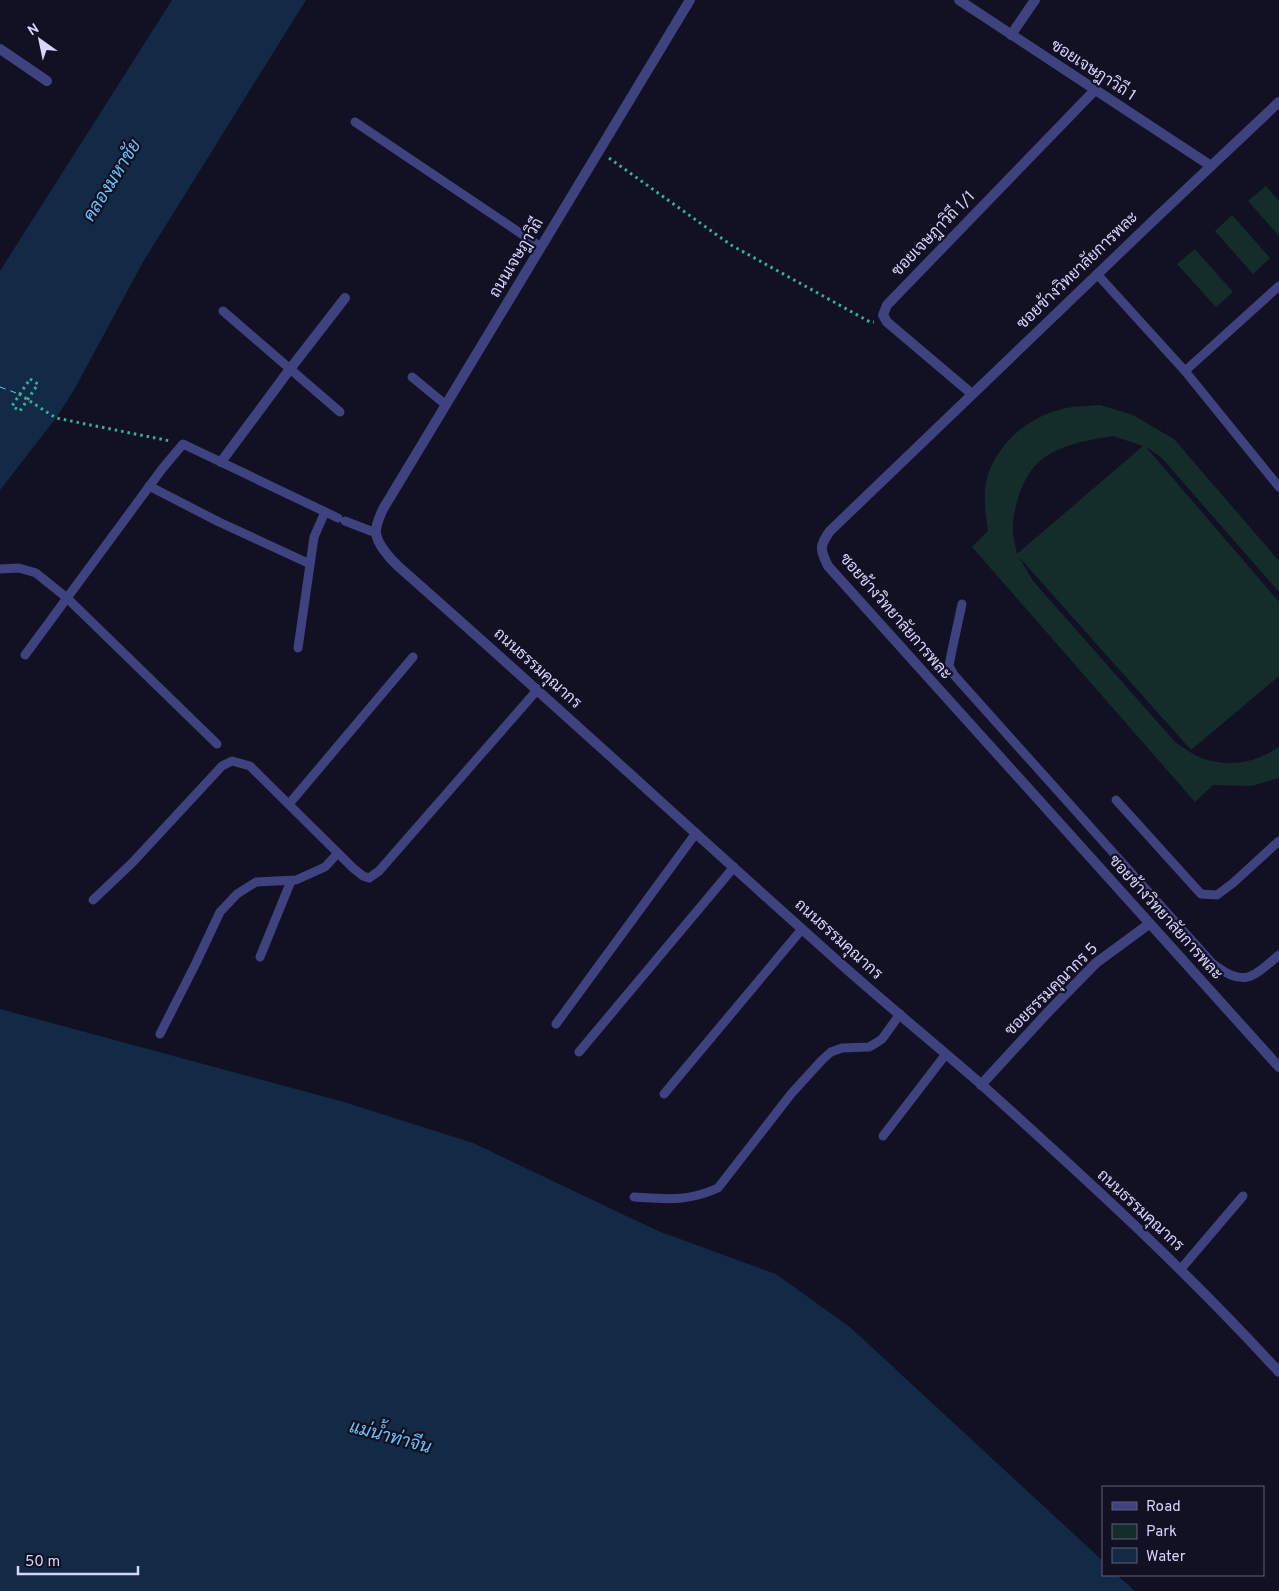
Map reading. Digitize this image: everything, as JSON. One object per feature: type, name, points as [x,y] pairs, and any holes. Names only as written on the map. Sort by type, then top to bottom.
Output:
[{"type":"street","name":"ถนนเจษฎาวิถี","points":[[376,533],[383,509],[690,0]]},
{"type":"street","name":"ซอยเจษฎาวิถี 1","points":[[959,0],[1211,166]]},
{"type":"street","points":[[1012,35],[1035,0]]},
{"type":"street","points":[[0,49],[47,81]]},
{"type":"street","name":"ซอยเจษฎาวิถี 1/1","points":[[887,322],[883,315],[887,304],[1095,90]]},
{"type":"street","name":"ซอยข้างวิทยาลัยการพละ","points":[[1279,102],[972,394],[830,531],[822,541],[822,549],[828,566],[1279,1067]]},
{"type":"street","points":[[221,462],[345,298]]},
{"type":"street","points":[[887,322],[972,394]]},
{"type":"street","name":"ถนนธรรมคุณากร","points":[[376,533],[391,559],[538,689],[802,929],[981,1085],[1151,1240],[1279,1372]]},
{"type":"street","name":"ซอยธรรมคุณากร 5","points":[[981,1085],[1096,963],[1150,924]]},
{"type":"lane","points":[[355,122],[541,247]]},
{"type":"lane","points":[[1097,274],[1184,371],[1279,487]]},
{"type":"lane","points":[[1184,371],[1279,286]]},
{"type":"lane","points":[[223,311],[340,412]]},
{"type":"lane","points":[[412,377],[446,405]]},
{"type":"lane","points":[[25,655],[149,486],[183,444],[342,520],[376,533]]},
{"type":"lane","points":[[149,486],[219,522],[310,564]]},
{"type":"lane","points":[[298,648],[314,537],[325,512]]},
{"type":"lane","points":[[0,569],[19,568],[36,573],[67,598],[218,744]]},
{"type":"lane","points":[[962,604],[950,655],[949,666],[954,676],[1212,963],[1224,973],[1238,978],[1250,977],[1279,955]]},
{"type":"lane","points":[[289,804],[414,657]]},
{"type":"lane","points":[[94,900],[132,863],[226,763],[232,761],[250,766],[338,853],[363,876],[369,878],[379,871],[538,689]]},
{"type":"lane","points":[[1116,800],[1201,894],[1217,895],[1279,841]]},
{"type":"lane","points":[[556,1024],[696,833]]},
{"type":"lane","points":[[160,1034],[220,912],[237,894],[256,882],[296,880],[324,867],[338,853]]},
{"type":"lane","points":[[579,1052],[734,867]]},
{"type":"lane","points":[[260,956],[291,880]]},
{"type":"lane","points":[[664,1094],[802,929]]},
{"type":"lane","points":[[634,1197],[678,1200],[704,1194],[718,1188],[791,1094],[822,1060],[831,1052],[842,1048],[869,1047],[876,1043],[882,1039],[900,1014]]},
{"type":"lane","points":[[883,1136],[946,1054]]},
{"type":"lane","points":[[1180,1270],[1243,1196]]},
{"type":"path","points":[[599,151],[731,245],[870,322],[887,322]]},
{"type":"path","points":[[30,379],[38,384],[20,411],[12,406],[19,394],[30,379]]},
{"type":"path","points":[[19,394],[56,418],[183,444]]},
{"type":"green space","points":[[1266,186],[1279,201],[1279,236],[1248,201]]},
{"type":"green space","points":[[1232,215],[1270,258],[1253,274],[1215,231]]},
{"type":"green space","points":[[1195,249],[1233,292],[1216,307],[1177,264]]},
{"type":"green space","points":[[1100,405],[1133,415],[1174,439],[1279,561],[1279,592],[1161,457],[1146,447],[1279,602],[1279,676],[1191,750],[1019,557],[1033,581],[1176,743],[1200,758],[1224,763],[1252,760],[1279,747],[1279,778],[1252,786],[1213,785],[1195,802],[972,547],[988,531],[985,489],[988,474],[994,460],[1003,447],[1025,426],[1038,418],[1066,408]],"holes":[[[1113,436],[1143,446],[1017,554],[1013,537],[1014,513],[1028,475],[1040,461],[1056,450],[1085,441]]]},
{"type":"water","name":"คลองมหาชัย","points":[[172,0],[306,0],[143,262],[74,390],[56,418],[0,490],[0,271]]},
{"type":"water","name":"แม่น้ำท่าจีน","points":[[0,1009],[344,1102],[473,1143],[658,1231],[776,1274],[851,1328],[1102,1560],[1102,1576],[1118,1576],[1135,1591],[0,1591]]},
{"type":"ferry route","points":[[0,387],[19,394]]}]
